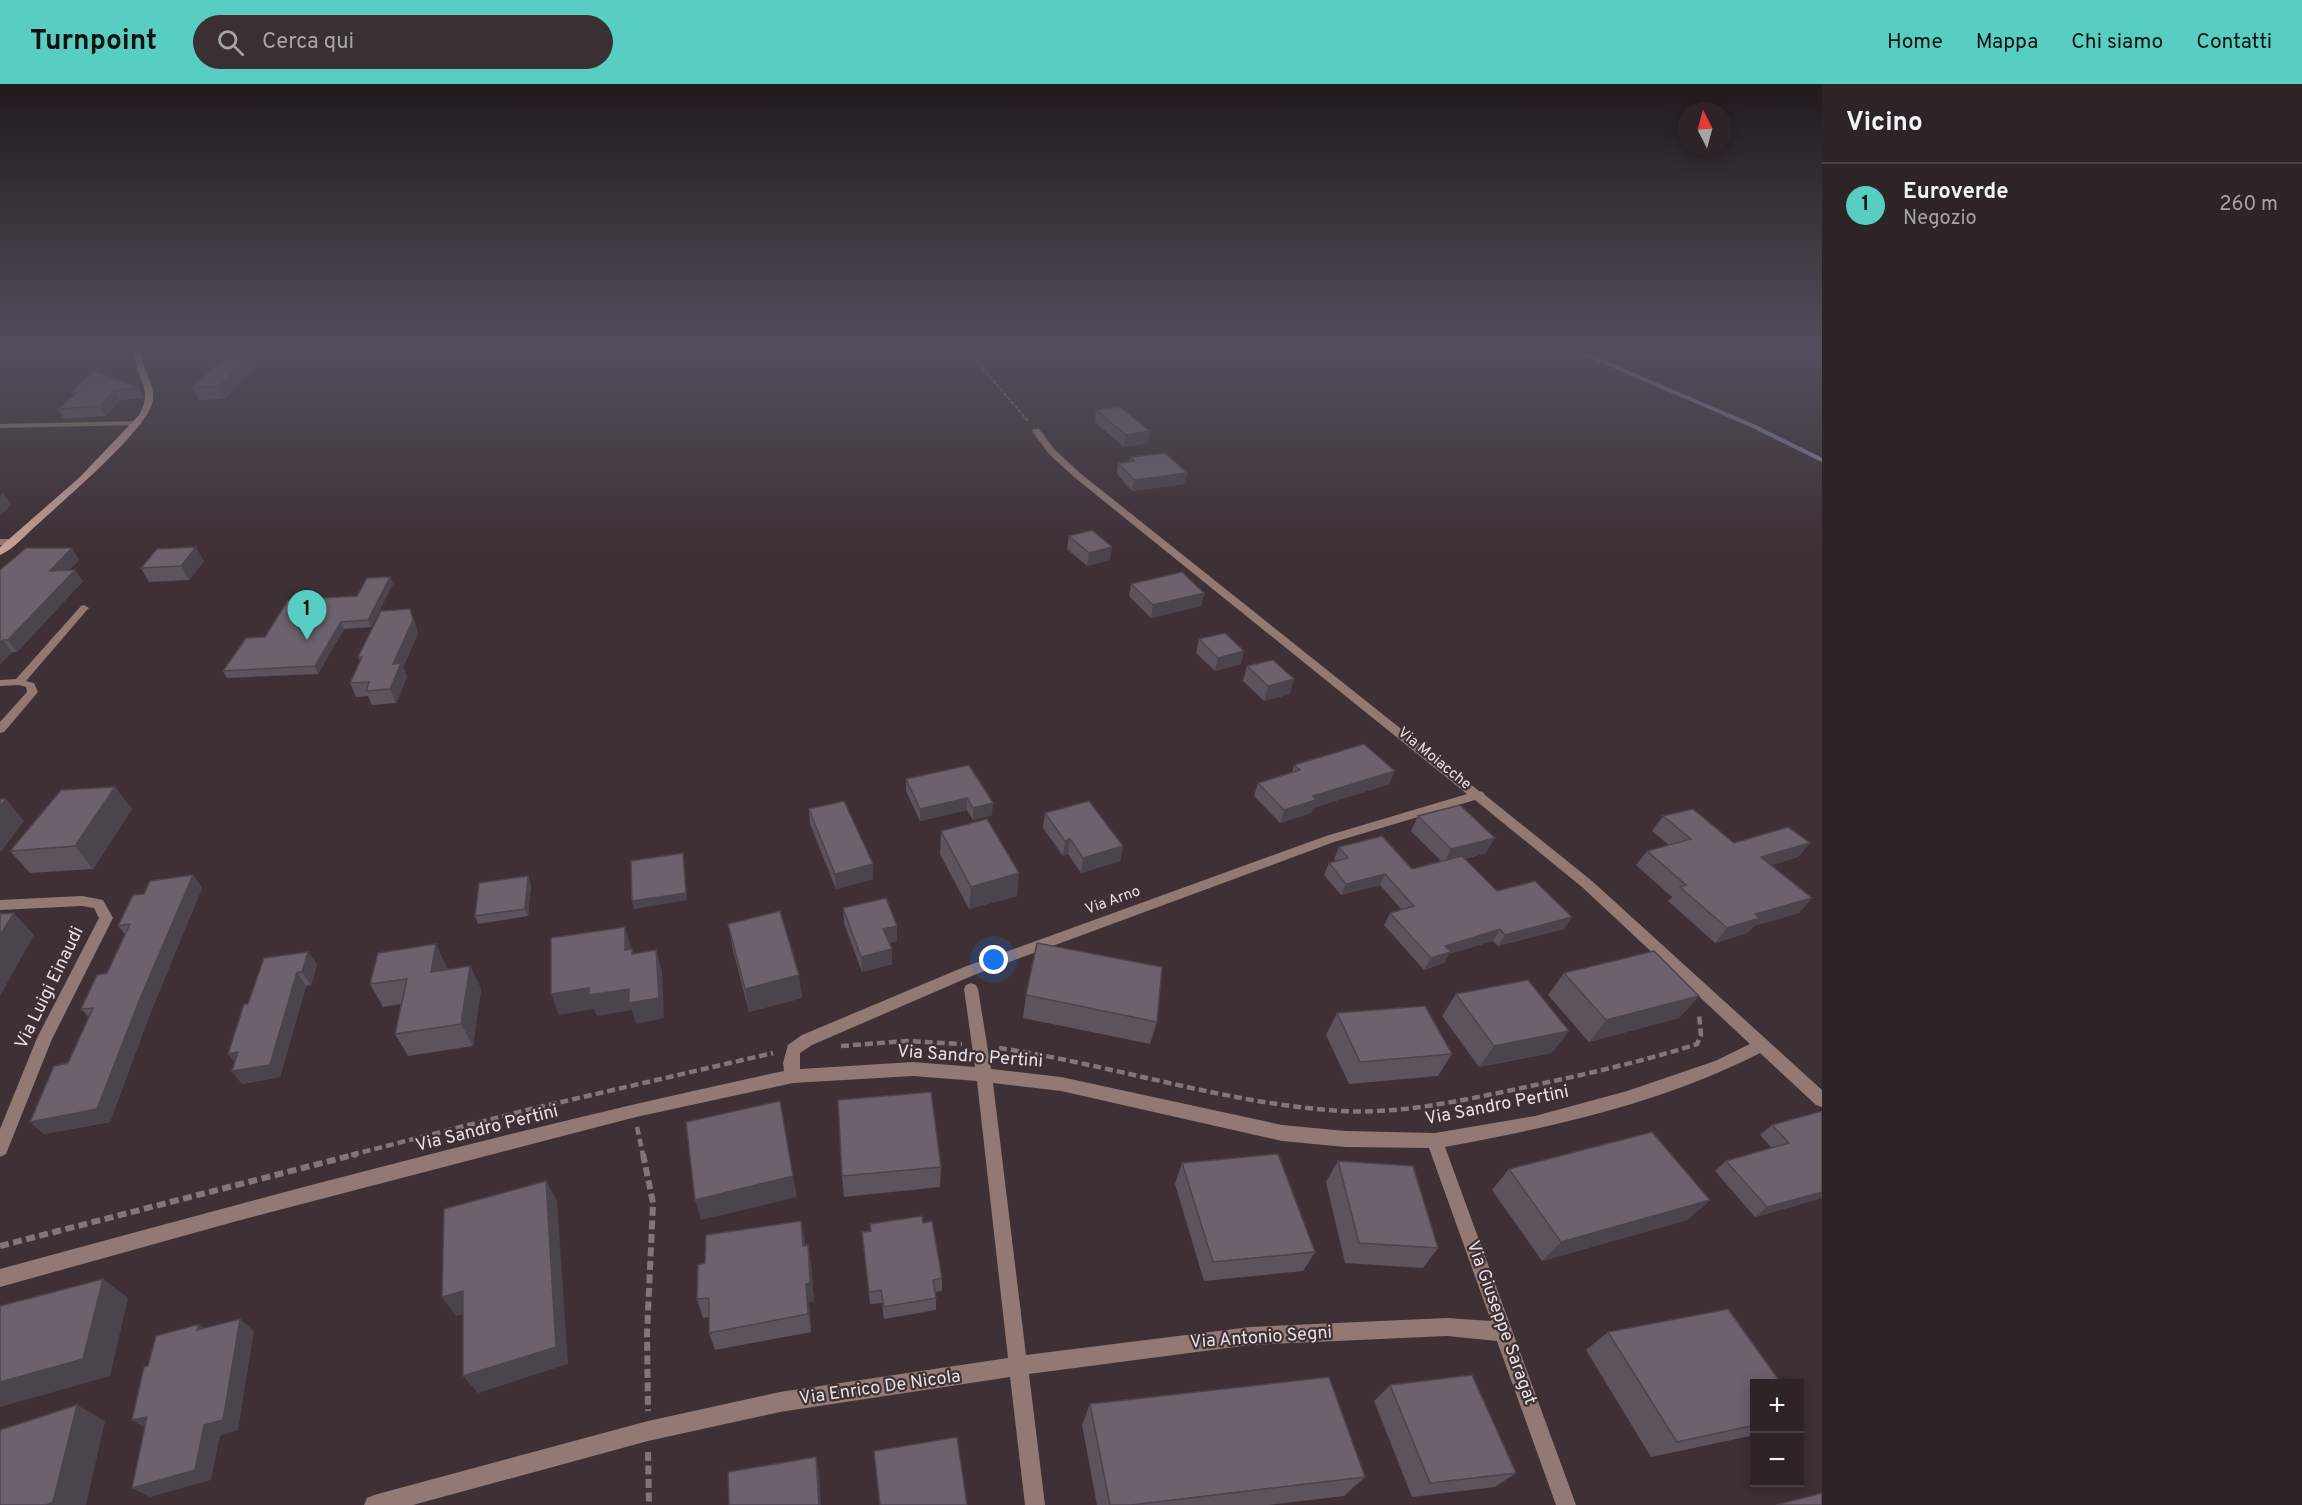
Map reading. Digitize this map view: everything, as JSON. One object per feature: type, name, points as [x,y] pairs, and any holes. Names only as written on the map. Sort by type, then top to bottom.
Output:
[{"type":"street","points":[[0,552],[141,417]]},
{"type":"street","points":[[0,426],[138,423]]},
{"type":"street","name":"Via Moiacche","points":[[1036,430],[1052,452],[1077,475],[1479,795],[1587,884],[1822,1100]]},
{"type":"street","points":[[0,542],[12,542]]},
{"type":"street","points":[[20,682],[84,608]]},
{"type":"street","points":[[0,683],[20,682],[30,685],[33,692],[0,729]]},
{"type":"street","name":"Via Arno","points":[[793,1050],[807,1040],[969,971],[1330,839],[1479,795]]},
{"type":"street","name":"Via Luigi Einaudi","points":[[0,905],[82,901],[99,904],[106,918],[45,1038],[0,1149]]},
{"type":"street","points":[[971,989],[980,1045],[1035,1505]]},
{"type":"street","name":"Via Sandro Pertini","points":[[0,1278],[237,1213],[624,1113],[793,1076],[913,1069],[983,1075],[1061,1084],[1282,1133],[1346,1139],[1435,1141],[1535,1123],[1627,1098],[1720,1066],[1762,1046]]},
{"type":"street","points":[[793,1050],[791,1063],[793,1076]]},
{"type":"street","name":"Via Giuseppe Saragat","points":[[1435,1141],[1566,1505]]},
{"type":"street","name":"Via Antonio Segni","points":[[1018,1366],[1250,1336],[1447,1327],[1504,1332]]},
{"type":"street","name":"Via Enrico De Nicola","points":[[374,1505],[648,1431],[780,1402],[1018,1366]]},
{"type":"path","points":[[1025,417],[1036,430]]},
{"type":"path","points":[[838,1046],[906,1041],[980,1045],[1077,1060],[1270,1103],[1343,1112],[1401,1110],[1586,1074],[1696,1044],[1701,1035],[1700,1016],[1689,999],[1708,995]]},
{"type":"path","points":[[0,1246],[531,1109],[740,1059],[793,1050]]},
{"type":"path","points":[[637,1127],[653,1203],[647,1334],[648,1419]]},
{"type":"path","points":[[648,1456],[649,1505]]},
{"type":"building","points":[[1105,417],[1133,417],[1150,431],[1126,435]]},
{"type":"building","points":[[1165,453],[1187,473],[1134,480],[1118,463],[1134,461],[1130,457]]},
{"type":"building","points":[[1092,530],[1112,547],[1089,553],[1069,536]]},
{"type":"building","points":[[196,547],[181,566],[141,568],[157,549]]},
{"type":"building","points":[[26,548],[72,548],[50,571],[75,570],[8,640],[0,643],[0,570]]},
{"type":"building","points":[[1182,572],[1204,593],[1153,605],[1131,584]]},
{"type":"building","points":[[390,577],[368,620],[341,622],[315,666],[223,671],[246,638],[265,637],[288,600],[357,596],[367,578]]},
{"type":"building","points":[[410,609],[413,620],[393,664],[401,663],[390,689],[366,691],[369,682],[350,683],[362,657],[358,657],[381,611]]},
{"type":"building","points":[[1225,633],[1244,651],[1218,658],[1199,639]]},
{"type":"building","points":[[1273,660],[1294,679],[1268,686],[1247,666]]},
{"type":"building","points":[[1364,744],[1395,771],[1313,796],[1316,800],[1284,810],[1258,783],[1300,770],[1294,765]]},
{"type":"building","points":[[969,765],[993,803],[973,808],[967,798],[920,809],[906,779]]},
{"type":"building","points":[[115,787],[75,846],[10,851],[61,790]]},
{"type":"building","points":[[844,801],[873,864],[835,874],[809,809]]},
{"type":"building","points":[[1089,801],[1123,846],[1083,858],[1070,839],[1065,841],[1045,813]]},
{"type":"building","points":[[1460,805],[1495,838],[1451,849],[1418,816]]},
{"type":"building","points":[[1693,809],[1734,843],[1788,827],[1810,843],[1761,857],[1812,898],[1755,914],[1760,918],[1727,928],[1680,887],[1686,885],[1647,851],[1691,839],[1663,816]]},
{"type":"building","points":[[987,819],[1019,873],[971,887],[941,831]]},
{"type":"building","points":[[1382,836],[1412,869],[1462,856],[1497,891],[1535,881],[1572,917],[1505,935],[1500,929],[1445,946],[1451,952],[1431,958],[1390,913],[1414,906],[1385,874],[1346,884],[1329,863],[1348,858],[1339,847]]},
{"type":"building","points":[[683,853],[686,893],[632,901],[631,861]]},
{"type":"building","points":[[193,875],[139,1001],[97,1109],[30,1122],[54,1066],[68,1063],[93,1008],[81,1009],[97,975],[107,973],[130,924],[118,926],[133,895],[144,894],[150,881]]},
{"type":"building","points":[[528,876],[525,909],[475,916],[479,883]]},
{"type":"building","points":[[886,898],[897,926],[883,929],[892,949],[861,957],[843,908]]},
{"type":"building","points":[[780,911],[799,975],[745,989],[728,924]]},
{"type":"building","points":[[14,913],[0,935],[0,914]]},
{"type":"building","points":[[625,927],[625,950],[632,949],[632,954],[656,950],[659,998],[629,1003],[629,989],[589,995],[589,988],[551,994],[551,938]]},
{"type":"building","points":[[1037,943],[1162,967],[1157,1022],[1026,995]]},
{"type":"building","points":[[436,944],[431,972],[470,966],[461,1024],[395,1034],[407,979],[370,984],[378,953]]},
{"type":"building","points":[[1654,951],[1699,996],[1606,1020],[1564,973]]},
{"type":"building","points":[[308,952],[302,972],[297,972],[270,1065],[232,1071],[238,1052],[228,1054],[244,1004],[248,1004],[264,958]]},
{"type":"building","points":[[1528,980],[1569,1031],[1494,1046],[1456,994]]},
{"type":"building","points":[[1425,1006],[1452,1054],[1360,1062],[1337,1013]]},
{"type":"building","points":[[931,1092],[941,1167],[842,1176],[838,1100]]},
{"type":"building","points":[[780,1101],[793,1176],[695,1200],[686,1122]]},
{"type":"building","points":[[1822,1111],[1822,1192],[1767,1207],[1726,1161],[1789,1143],[1772,1125]]},
{"type":"building","points":[[1652,1132],[1710,1200],[1561,1242],[1509,1169]]},
{"type":"building","points":[[1278,1154],[1315,1252],[1213,1262],[1182,1163]]},
{"type":"building","points":[[1338,1161],[1413,1166],[1438,1248],[1359,1243]]},
{"type":"building","points":[[546,1181],[556,1347],[463,1376],[463,1291],[442,1297],[444,1209]]},
{"type":"building","points":[[922,1216],[923,1223],[932,1221],[942,1278],[933,1280],[936,1298],[884,1307],[881,1290],[869,1292],[862,1232],[871,1231],[870,1224]]},
{"type":"building","points":[[801,1221],[803,1246],[808,1245],[810,1283],[806,1284],[808,1314],[709,1333],[709,1298],[697,1299],[698,1265],[705,1263],[706,1235]]},
{"type":"building","points":[[103,1279],[83,1359],[0,1382],[0,1306]]},
{"type":"building","points":[[1728,1309],[1778,1379],[1750,1379],[1750,1426],[1677,1442],[1608,1332]]},
{"type":"building","points":[[240,1319],[223,1420],[204,1425],[195,1470],[132,1488],[147,1417],[132,1420],[144,1367],[148,1366],[156,1336],[199,1324],[197,1330]]},
{"type":"building","points":[[1472,1375],[1516,1473],[1430,1483],[1390,1385]]},
{"type":"building","points":[[1329,1377],[1365,1477],[1131,1505],[1110,1505],[1090,1404]]},
{"type":"building","points":[[77,1405],[53,1502],[46,1505],[0,1505],[0,1430]]},
{"type":"building","points":[[957,1437],[967,1505],[880,1505],[874,1451]]},
{"type":"building","points":[[816,1457],[819,1505],[729,1505],[728,1472]]},
{"type":"building","points":[[1822,1493],[1822,1505],[1776,1505]]},
{"type":"waterway","points":[[1733,417],[1822,460]]},
{"type":"place","name":"Euroverde","points":[[307,640]]}]
